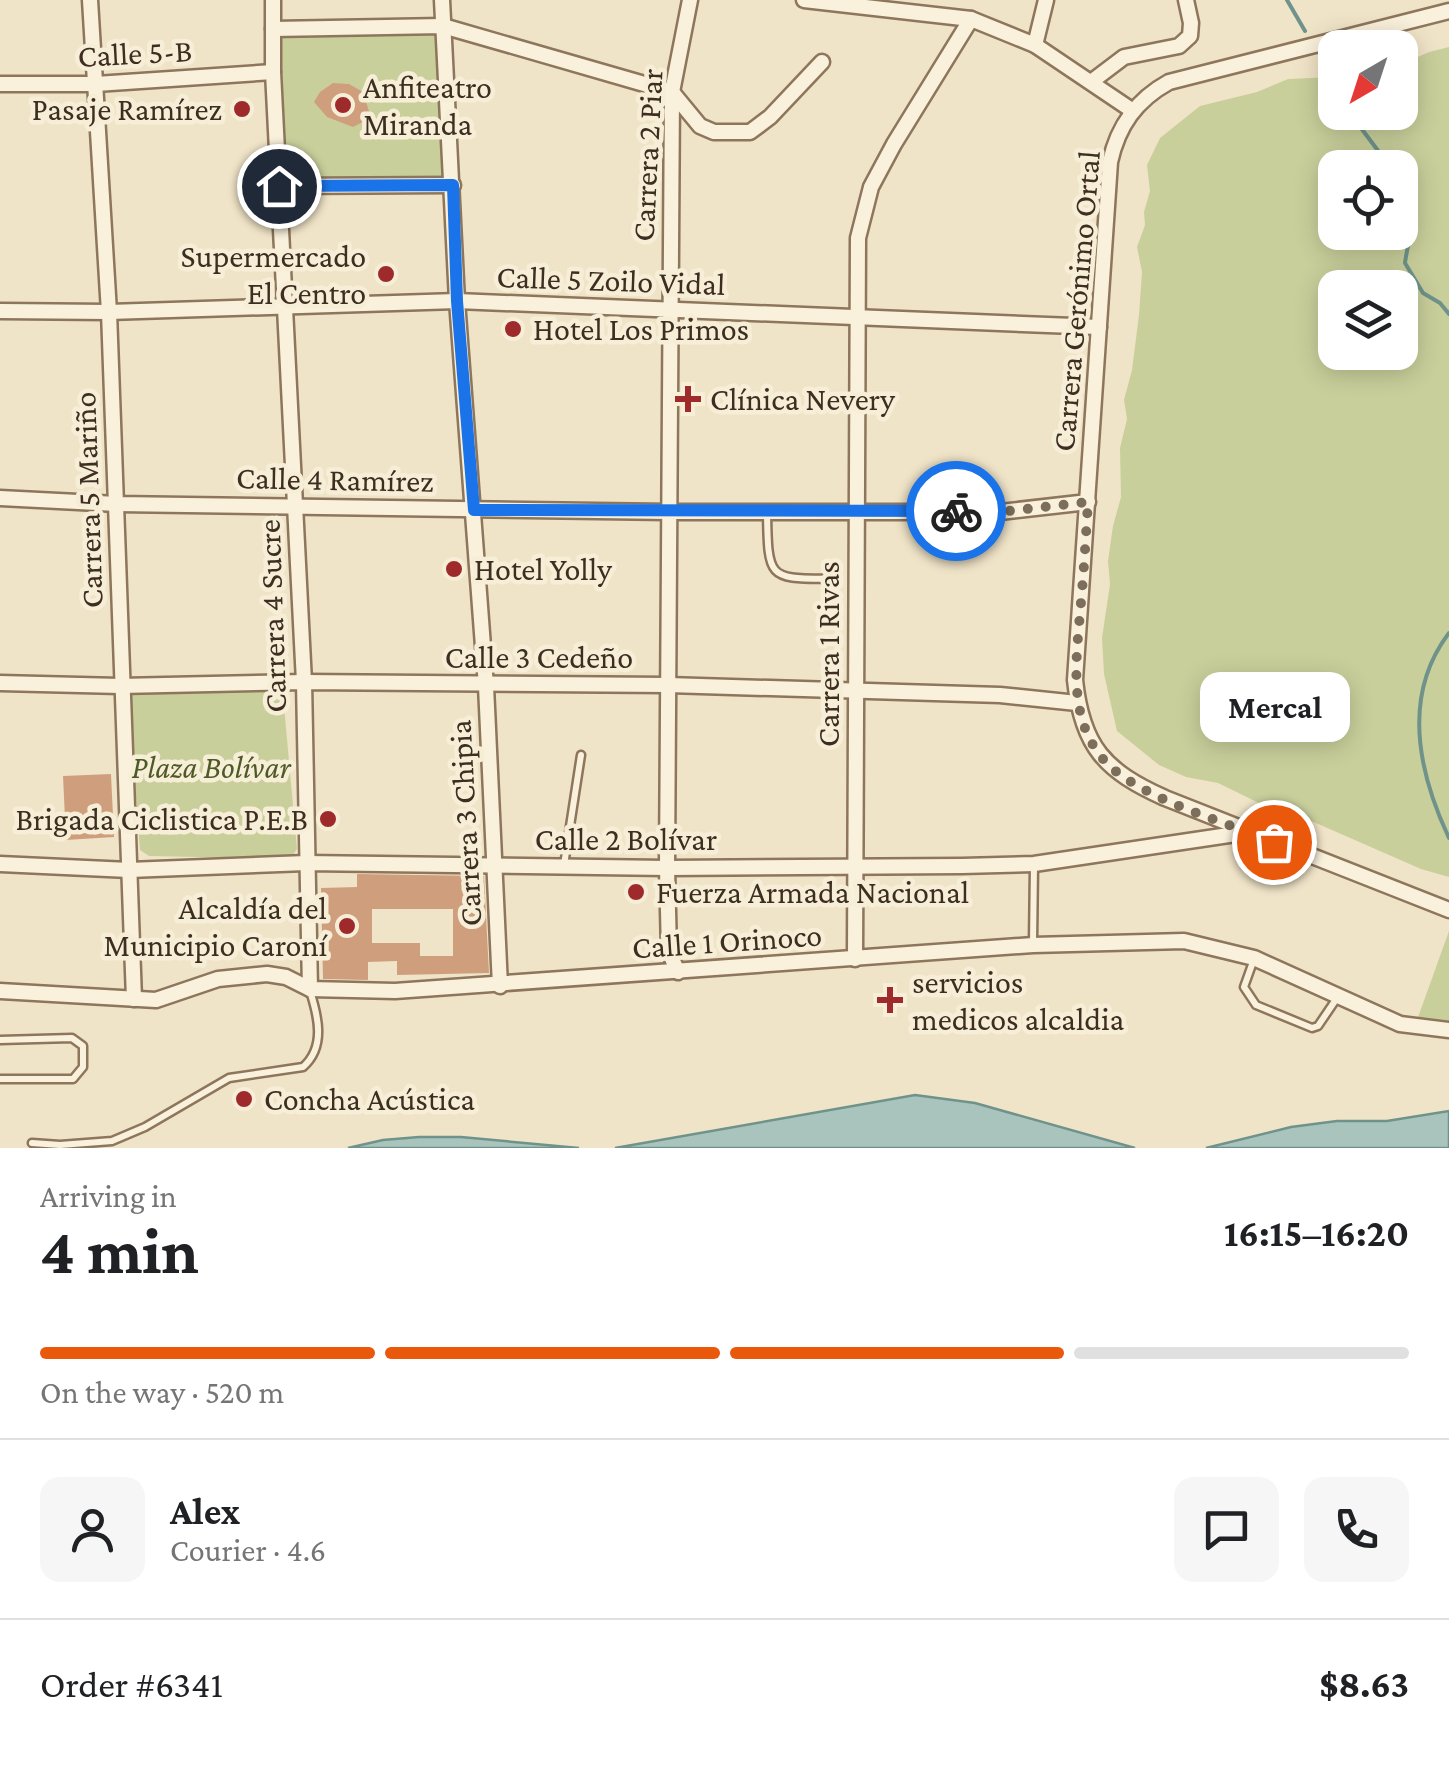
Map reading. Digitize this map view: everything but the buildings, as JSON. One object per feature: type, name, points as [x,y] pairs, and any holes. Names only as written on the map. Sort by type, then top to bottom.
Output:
[{"type":"street","name":"Carrera 5 Mariño","points":[[90,0],[109,312],[134,999]]},
{"type":"street","name":"Carrera 4 Sucre","points":[[273,0],[273,72],[304,682],[310,990]]},
{"type":"street","name":"Carrera 3 Chipia","points":[[442,0],[457,301],[486,686],[500,986]]},
{"type":"street","name":"Carrera 2 Piar","points":[[678,972],[669,952],[667,868],[672,92],[690,0]]},
{"type":"street","points":[[804,0],[971,19],[1035,46],[1133,111]]},
{"type":"street","points":[[1035,46],[1046,0]]},
{"type":"street","points":[[1091,82],[1124,57],[1179,46],[1190,36],[1192,22],[1186,0]]},
{"type":"street","name":"Carrera Gerónimo Ortal","points":[[1449,11],[1168,82],[1150,94],[1119,131],[1110,162],[1075,680],[1077,703],[1090,740],[1105,762],[1124,778],[1164,798],[1449,910]]},
{"type":"street","name":"Carrera 1 Rivas","points":[[854,959],[858,238],[871,187],[971,19]]},
{"type":"street","points":[[272,29],[442,26],[672,92],[700,126],[714,132],[750,132],[770,117],[822,62]]},
{"type":"street","name":"Calle 5-B","points":[[0,84],[96,84],[273,72]]},
{"type":"street","points":[[279,186],[453,185]]},
{"type":"street","name":"Calle 5 Zoilo Vidal","points":[[0,311],[109,312],[457,301],[1099,327]]},
{"type":"street","name":"Calle 4 Ramírez","points":[[0,498],[117,504],[669,512],[1000,512],[1088,502]]},
{"type":"street","name":"Calle 3 Cedeño","points":[[0,683],[668,685],[1000,695],[1077,703]]},
{"type":"street","name":"Calle 2 Bolívar","points":[[0,864],[129,870],[306,863],[667,868],[1034,864],[1250,832]]},
{"type":"street","name":"Calle 1 Orinoco","points":[[0,990],[156,1000],[218,978],[266,974],[286,977],[310,990],[395,991],[1034,944],[1184,941],[1254,958],[1400,1024],[1449,1030]]},
{"type":"lane","points":[[768,511],[770,562],[774,571],[782,578],[835,579]]},
{"type":"lane","points":[[564,867],[581,755]]},
{"type":"lane","points":[[1034,864],[1034,944]]},
{"type":"lane","points":[[1254,958],[1244,987],[1256,1005],[1312,1028],[1318,1026],[1338,997]]},
{"type":"lane","points":[[32,1143],[112,1141],[145,1127],[228,1078],[303,1066],[312,1060],[318,1031],[310,990]]},
{"type":"lane","points":[[0,1040],[72,1038],[83,1046],[83,1068],[73,1078],[0,1079]]},
{"type":"green space","points":[[438,30],[449,181],[284,181],[277,33]]},
{"type":"green space","points":[[1449,47],[1449,877],[1421,869],[1293,813],[1261,804],[1218,783],[1186,777],[1159,765],[1117,731],[1104,674],[1102,638],[1110,584],[1108,561],[1121,497],[1120,448],[1127,419],[1124,400],[1139,315],[1142,272],[1137,247],[1150,191],[1147,165],[1160,138],[1200,106],[1257,92],[1288,79],[1318,78],[1318,130],[1418,130],[1418,57]]},
{"type":"green space","name":"Plaza Bolívar","points":[[127,680],[282,684],[297,849],[290,859],[149,856],[140,850]]},
{"type":"green space","points":[[1449,931],[1449,1022],[1417,1020]]},
{"type":"water","points":[[915,1095],[975,1103],[1135,1148],[615,1148]]},
{"type":"water","points":[[1449,1111],[1449,1148],[1206,1148],[1291,1127],[1337,1121],[1387,1121]]},
{"type":"water","points":[[419,1137],[461,1137],[579,1148],[348,1148]]},
{"type":"waterway","points":[[1287,0],[1305,31]]},
{"type":"waterway","points":[[1362,130],[1378,150]]},
{"type":"waterway","points":[[1408,250],[1405,263],[1423,293],[1449,314]]},
{"type":"waterway","points":[[1449,633],[1424,682],[1419,734],[1429,787],[1449,838]]},
{"type":"way so far","points":[[956,511],[1000,512],[1088,502],[1075,680],[1084,728],[1096,752],[1138,786],[1274,842]]},
{"type":"place","name":"Anfiteatro Miranda","points":[[343,105]]},
{"type":"place","name":"Pasaje Ramírez","points":[[242,109]]},
{"type":"place","name":"Supermercado El Centro","points":[[386,274]]},
{"type":"place","name":"Hotel Los Primos","points":[[513,329]]},
{"type":"place","name":"Clínica Nevery","points":[[688,399]]},
{"type":"place","name":"Hotel Yolly","points":[[454,569]]},
{"type":"place","name":"Brigada Ciclistica P.E.B","points":[[328,819]]},
{"type":"place","name":"Mercal","points":[[1274,842]]},
{"type":"place","name":"Fuerza Armada Nacional","points":[[636,892]]},
{"type":"place","name":"Alcaldía del Municipio Caroní","points":[[347,926]]},
{"type":"place","name":"servicios medicos alcaldia","points":[[890,1000]]},
{"type":"place","name":"Concha Acústica","points":[[244,1099]]},
{"type":"route","points":[[279,186],[453,185],[457,301],[474,510],[956,511]]}]
